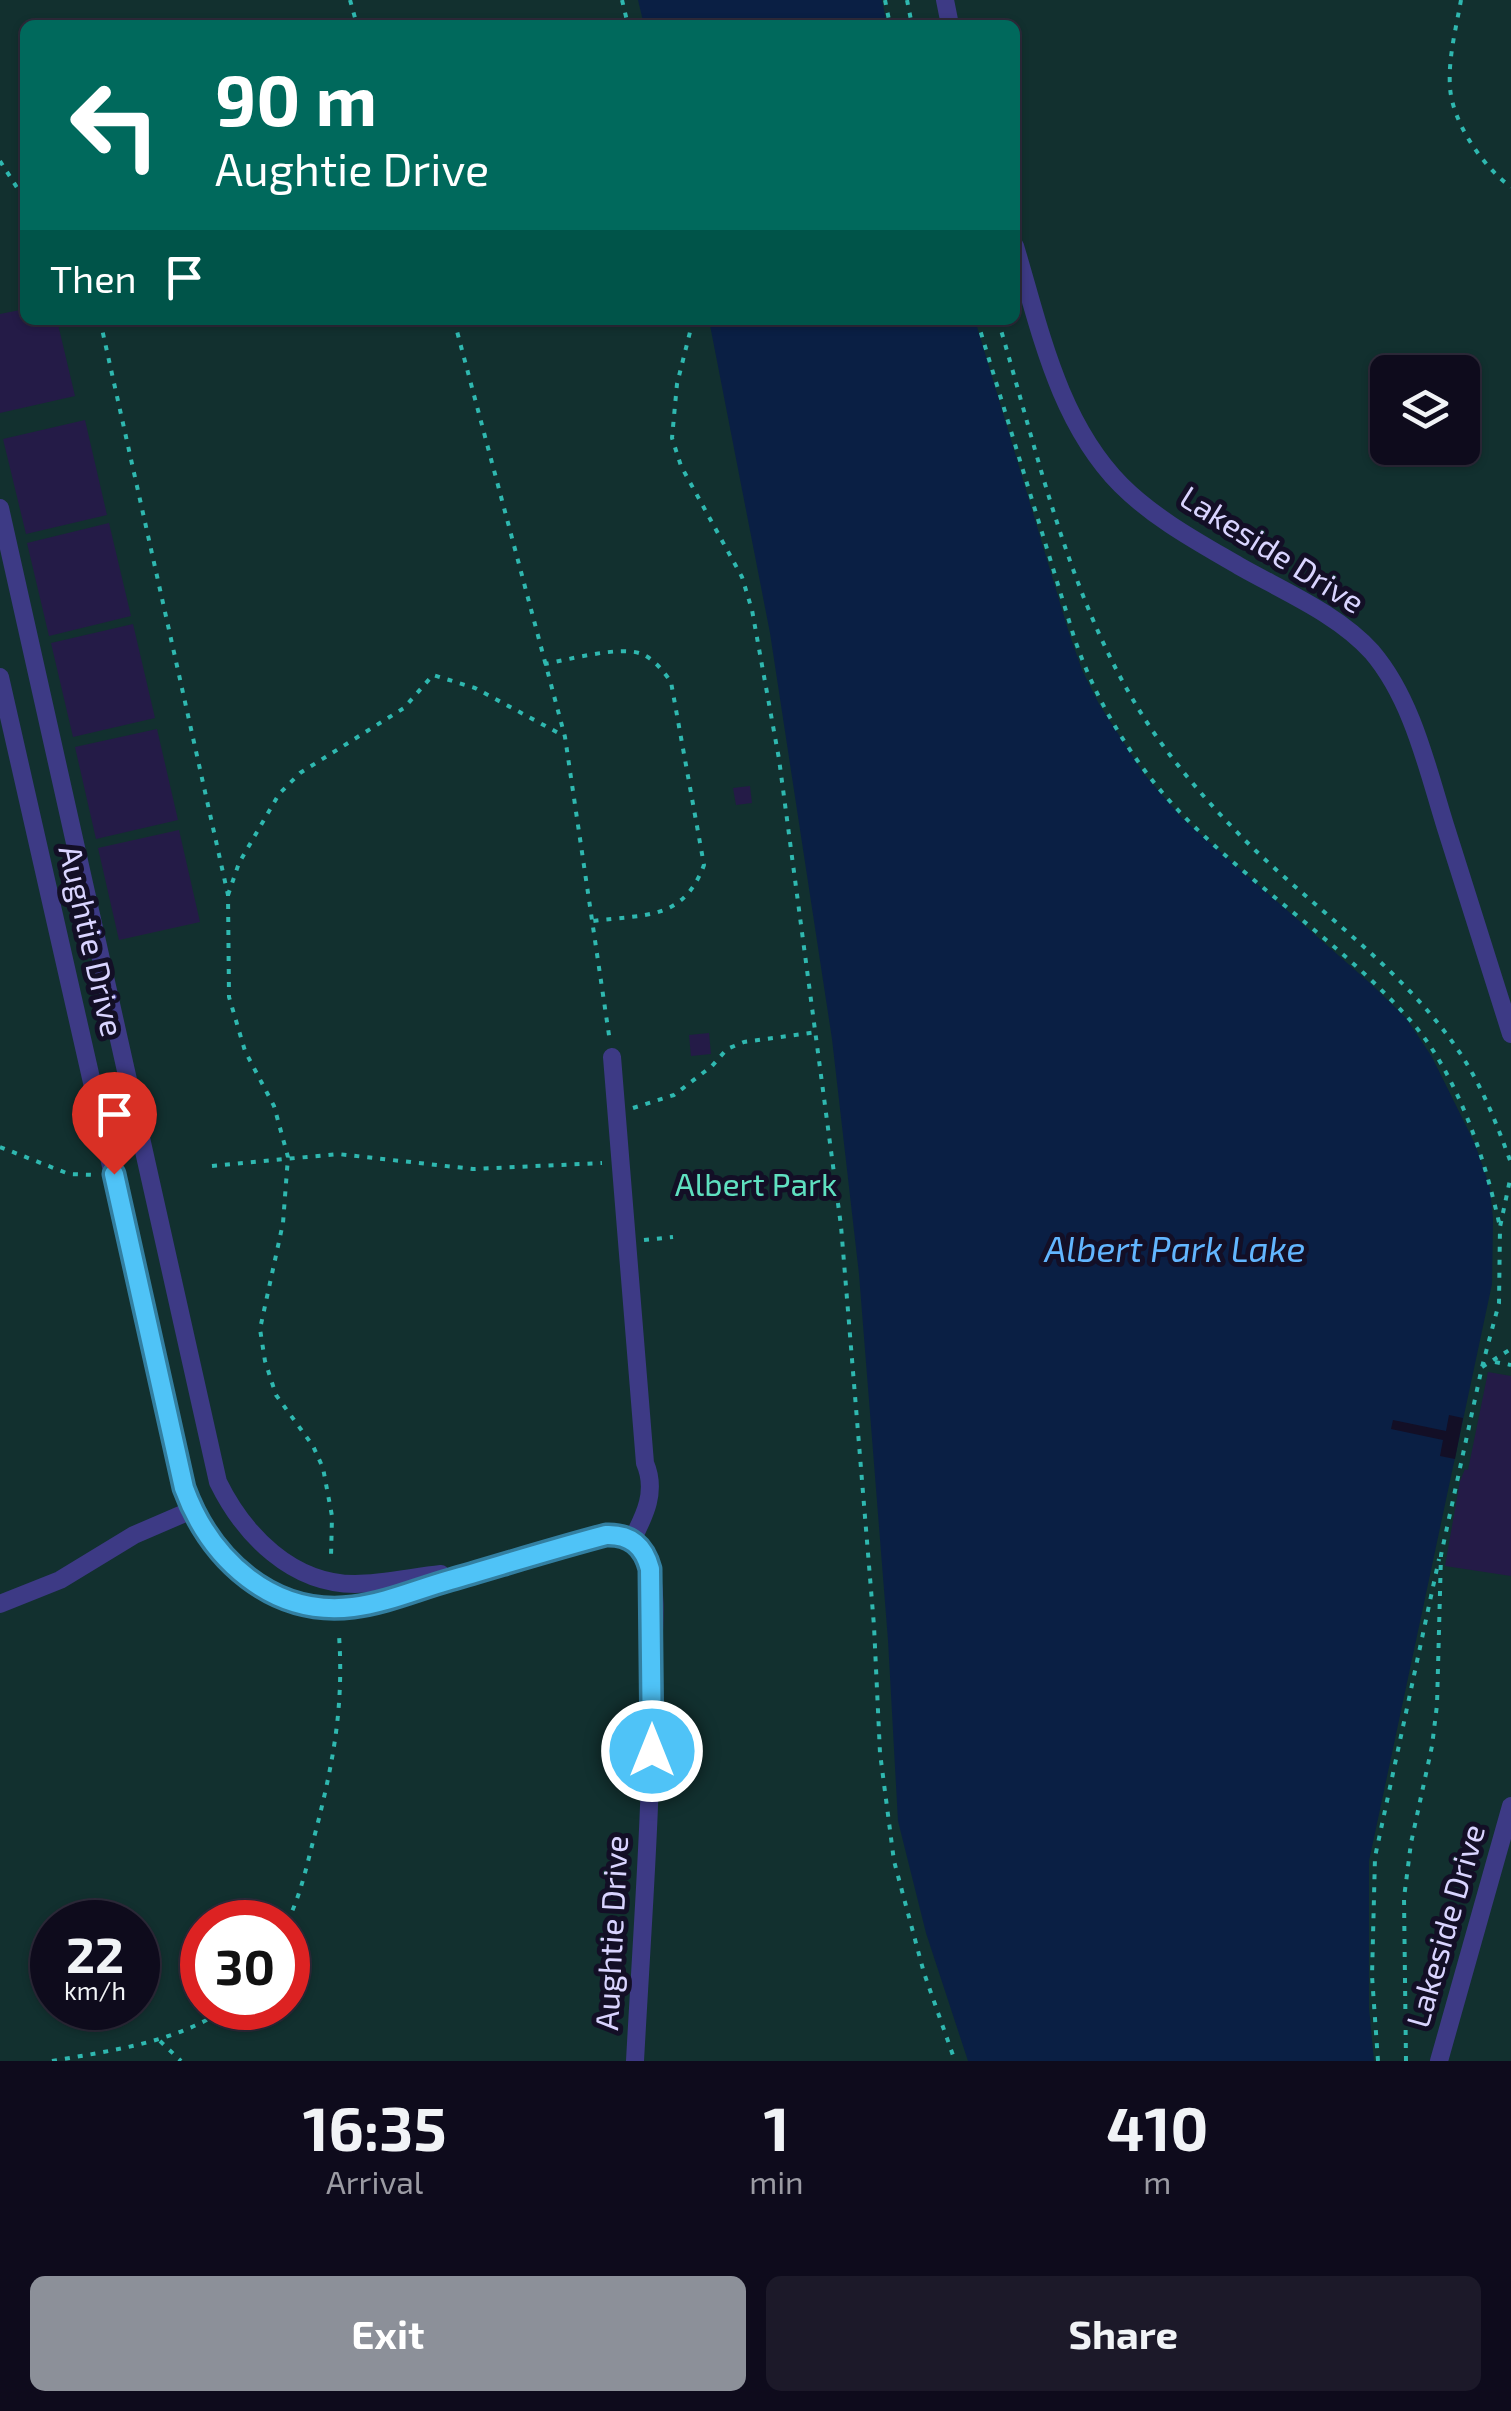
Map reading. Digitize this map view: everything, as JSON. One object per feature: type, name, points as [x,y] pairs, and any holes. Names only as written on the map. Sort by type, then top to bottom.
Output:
[{"type":"street","name":"Lakeside Drive","points":[[1020,263],[1058,388],[1078,427],[1110,474],[1152,512],[1188,537],[1350,632],[1368,648],[1385,672],[1417,736],[1511,1034]]},
{"type":"street","points":[[0,508],[218,1482],[228,1504],[252,1536],[279,1558],[337,1583],[360,1584],[492,1568]]},
{"type":"street","name":"Aughtie Drive","points":[[0,677],[180,1469],[192,1510],[212,1545],[246,1579],[266,1591],[302,1602],[350,1608],[606,1535],[623,1536],[642,1548],[650,1569],[653,1619],[652,1751],[635,2061]]},
{"type":"street","points":[[612,1056],[645,1462],[651,1486],[647,1509],[632,1540]]},
{"type":"street","points":[[0,1604],[48,1586],[134,1535],[192,1510]]},
{"type":"street","name":"Lakeside Drive","points":[[1439,2061],[1511,1806]]},
{"type":"path","points":[[1461,0],[1450,89],[1470,140],[1511,188]]},
{"type":"path","points":[[0,161],[20,192]]},
{"type":"path","points":[[101,325],[228,895],[229,997],[246,1050],[274,1106],[288,1157],[283,1223],[260,1329],[264,1361],[276,1395],[313,1446],[323,1468],[332,1516],[331,1557]]},
{"type":"path","points":[[455,325],[565,737],[612,1056]]},
{"type":"path","points":[[692,325],[676,384],[672,438],[681,466],[742,577],[752,610],[780,759],[817,1032],[852,1342],[880,1753],[892,1843],[924,1973],[955,2061]]},
{"type":"path","points":[[980,325],[1074,637],[1085,669],[1115,726],[1154,782],[1197,830],[1411,1020],[1469,1121],[1491,1180],[1500,1227]]},
{"type":"path","points":[[999,325],[1064,541],[1118,674],[1141,713],[1167,752],[1229,824],[1384,966],[1441,1027],[1492,1109],[1511,1163]]},
{"type":"path","points":[[544,664],[620,651],[641,654],[672,682],[704,865],[696,888],[677,906],[593,921]]},
{"type":"path","points":[[228,895],[240,863],[279,794],[311,765],[404,708],[433,675],[475,688],[565,737]]},
{"type":"path","points":[[618,1110],[640,1108],[674,1094],[712,1066],[727,1049],[744,1042],[817,1032]]},
{"type":"path","points":[[1501,1136],[1511,1134]]},
{"type":"path","points":[[0,1147],[69,1174],[114,1174]]},
{"type":"path","points":[[212,1166],[338,1154],[499,1169],[622,1162]]},
{"type":"path","points":[[1378,2061],[1372,1976],[1375,1857],[1434,1575],[1499,1303],[1500,1227],[1511,1174]]},
{"type":"path","points":[[629,1242],[673,1237]]},
{"type":"path","points":[[1482,1367],[1511,1349]]},
{"type":"path","points":[[1495,1362],[1511,1365]]},
{"type":"path","points":[[1406,2061],[1404,1898],[1435,1719],[1441,1555]]},
{"type":"path","points":[[295,1900],[306,1871],[338,1736],[342,1684],[339,1635]]},
{"type":"path","points":[[52,2061],[160,2040],[187,2030]]},
{"type":"path","points":[[160,2040],[181,2061]]},
{"type":"green space","name":"Albert Park","points":[[0,0],[1511,0],[1511,2061],[0,2061]]},
{"type":"water","points":[[638,0],[882,0],[886,20],[643,20]]},
{"type":"water","name":"Albert Park Lake","points":[[710,325],[977,325],[1069,633],[1099,704],[1144,774],[1182,818],[1406,1018],[1432,1057],[1475,1144],[1490,1188],[1492,1284],[1369,1861],[1369,2008],[1374,2061],[968,2061],[926,1933],[898,1821],[859,1274],[832,1039],[770,633]]},
{"type":"pier","points":[[1449,1415],[1463,1418],[1455,1459],[1440,1456],[1443,1440],[1391,1429],[1393,1420],[1446,1431]]},
{"type":"building","points":[[20,310],[20,325],[58,325],[75,396],[0,413],[0,314]]},
{"type":"building","points":[[85,420],[107,515],[26,534],[3,439]]},
{"type":"building","points":[[109,523],[131,616],[49,636],[27,543]]},
{"type":"building","points":[[133,624],[155,718],[73,737],[51,643]]},
{"type":"building","points":[[157,729],[178,820],[96,839],[75,747]]},
{"type":"building","points":[[750,786],[752,803],[736,805],[733,788]]},
{"type":"building","points":[[179,830],[200,922],[119,940],[98,848]]},
{"type":"building","points":[[709,1033],[711,1054],[691,1056],[689,1035]]},
{"type":"building","points":[[1488,1372],[1511,1376],[1511,1576],[1445,1566],[1460,1481],[1465,1469],[1468,1470]]},
{"type":"route","points":[[114,1174],[184,1488],[200,1527],[229,1564],[266,1591],[290,1600],[350,1608],[606,1535],[623,1536],[642,1548],[650,1569],[652,1751]]}]
